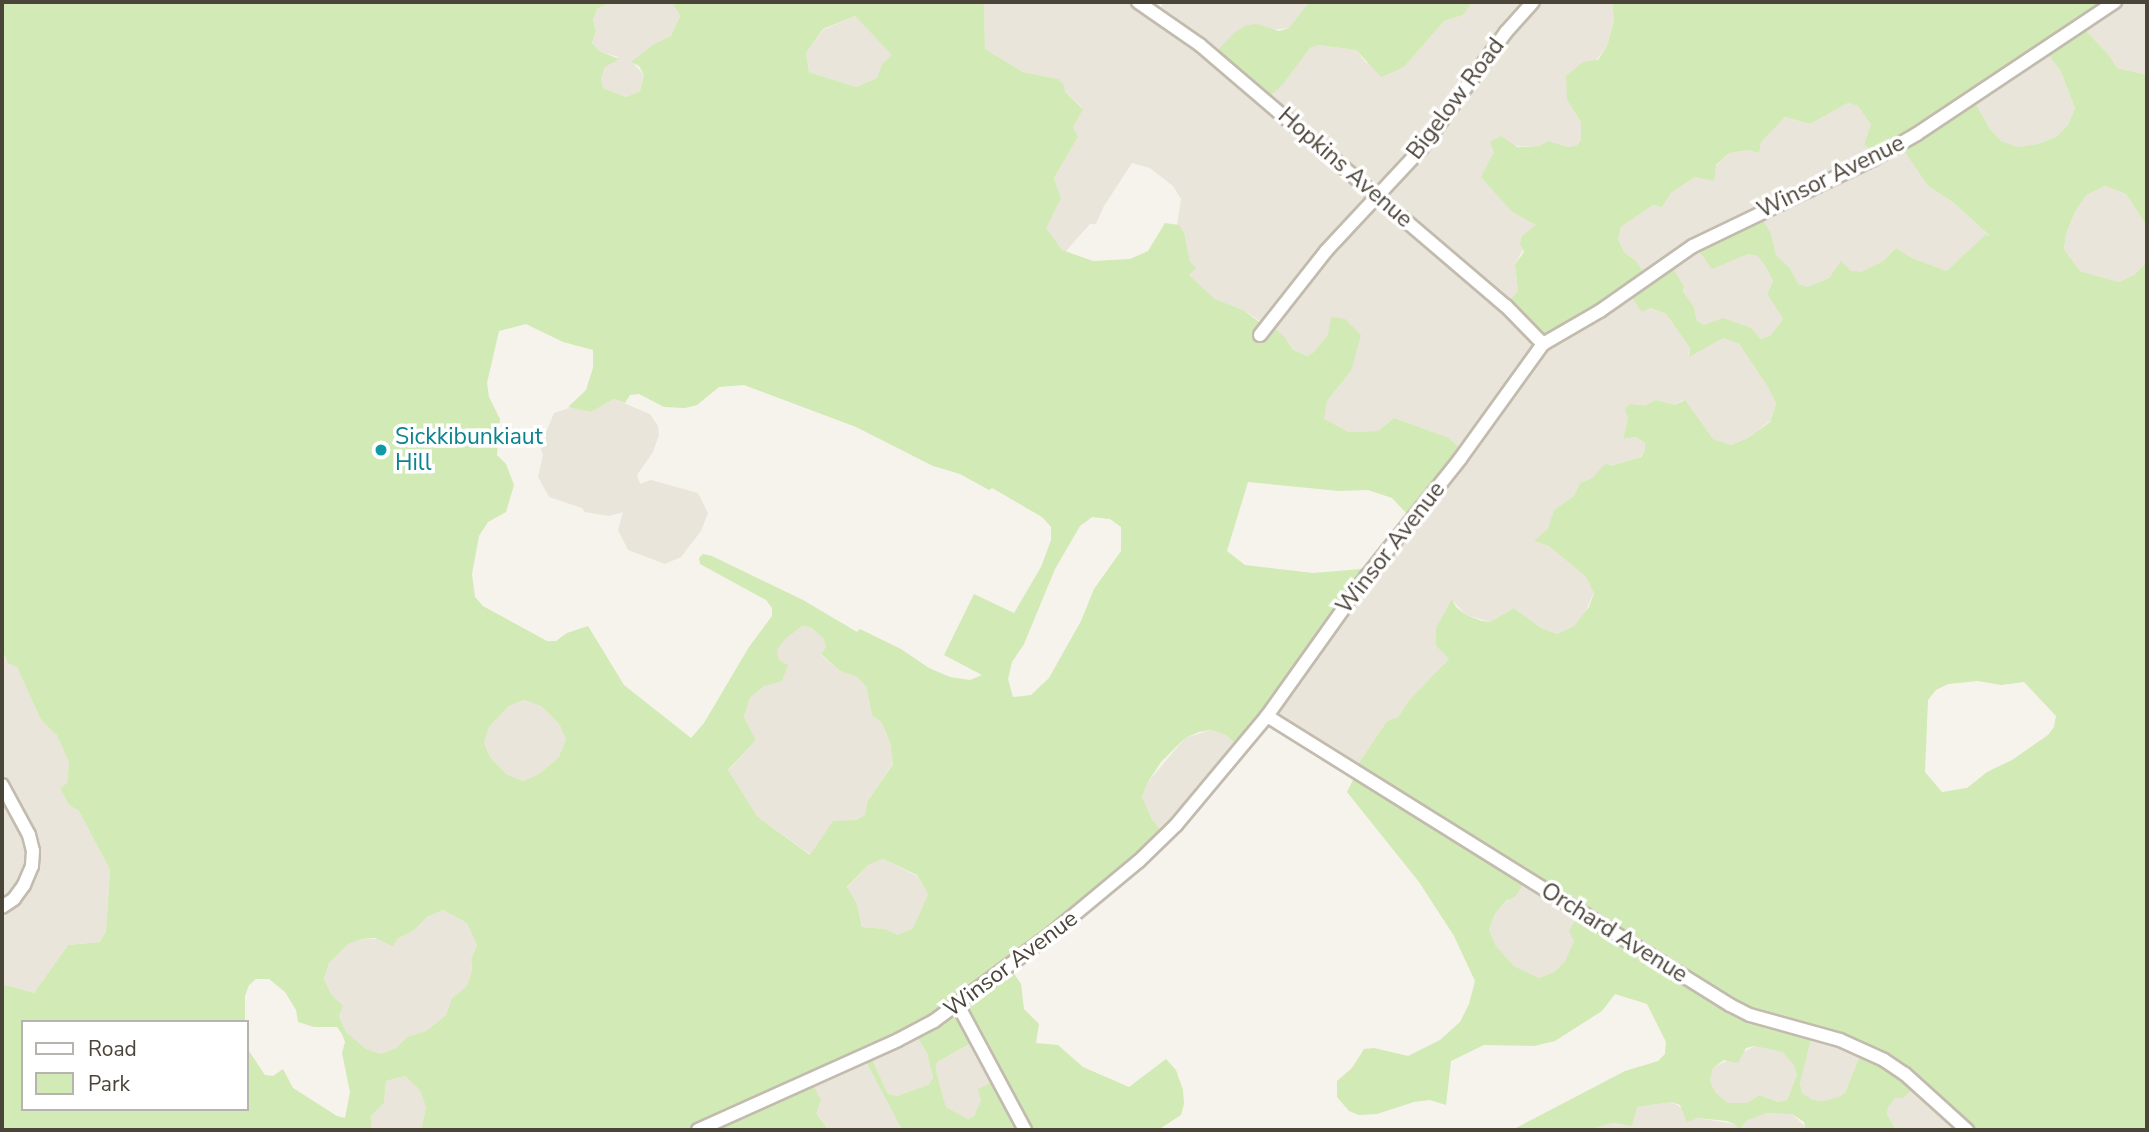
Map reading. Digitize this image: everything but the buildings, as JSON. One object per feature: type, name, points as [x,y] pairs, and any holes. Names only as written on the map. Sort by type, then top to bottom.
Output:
[{"type":"street","name":"Hopkins Avenue","points":[[1138,2],[1200,45],[1506,306],[1543,344]]},
{"type":"street","name":"Bigelow Road","points":[[1259,335],[1296,286],[1421,149],[1506,32],[1533,2]]},
{"type":"street","name":"Winsor Avenue","points":[[698,1130],[898,1040],[958,1004],[1093,902],[1139,861],[1176,825],[1267,716],[1367,576],[1480,433],[1543,344],[1600,311],[1693,246],[1872,160],[1917,134],[2115,2]]},
{"type":"street","name":"Orchard Avenue","points":[[1267,716],[1730,1005],[1782,1026],[1840,1040],[1884,1060],[1905,1074],[1967,1130]]},
{"type":"street","points":[[2,785],[29,835],[33,851],[32,866],[24,885],[14,899],[2,907]]},
{"type":"street","points":[[958,1004],[1026,1130]]},
{"type":"shaded area","points":[[610,2],[620,5],[622,2],[672,2],[680,16],[671,36],[654,44],[632,62],[644,75],[640,91],[626,97],[603,88],[601,79],[605,67],[618,57],[598,51],[592,43],[596,31],[593,20],[597,9]]},
{"type":"shaded area","points":[[984,2],[1137,2],[1157,14],[1164,2],[1309,2],[1289,28],[1271,30],[1257,24],[1284,83],[1310,48],[1318,45],[1356,50],[1366,63],[1404,67],[1444,21],[1463,15],[1472,2],[1612,2],[1614,21],[1607,46],[1567,100],[1581,122],[1581,140],[1577,145],[1569,147],[1548,141],[1539,146],[1511,146],[1494,152],[1482,177],[1512,212],[1537,225],[1515,264],[1518,291],[1627,290],[1649,308],[1666,314],[1690,348],[1688,355],[1723,338],[1739,344],[1768,387],[1776,404],[1770,421],[1748,438],[1731,445],[1713,439],[1683,400],[1675,405],[1656,400],[1628,418],[1623,439],[1636,437],[1645,443],[1645,450],[1640,457],[1610,466],[1606,464],[1592,478],[1580,483],[1574,496],[1554,513],[1549,529],[1535,541],[1549,546],[1586,577],[1594,592],[1585,613],[1574,626],[1557,634],[1541,628],[1514,608],[1490,622],[1466,615],[1452,600],[1436,628],[1436,646],[1449,659],[1410,699],[1398,717],[1387,721],[1354,770],[1269,717],[1410,521],[1447,437],[1394,418],[1378,431],[1349,432],[1323,419],[1327,401],[1351,371],[1328,335],[1313,354],[1307,356],[1292,349],[1285,337],[1243,310],[1215,299],[1189,275],[1190,262],[1185,234],[1177,225],[1181,199],[1173,186],[1150,168],[1132,163],[1104,206],[1096,224],[1090,224],[1065,252],[1062,250],[1045,228],[1061,198],[1054,178],[1078,137],[1073,127],[1082,107],[1065,92],[1058,79],[1023,72],[985,49]]},
{"type":"shaded area","points":[[2116,2],[2147,2],[2147,75],[2117,68],[2109,55],[2083,28]]},
{"type":"shaded area","points":[[855,16],[893,55],[882,64],[877,78],[856,87],[809,72],[806,53],[823,30]]},
{"type":"shaded area","points":[[2048,53],[2060,70],[2075,108],[2068,125],[2056,137],[2038,144],[2018,147],[2001,141],[1990,129],[1973,99]]},
{"type":"shaded area","points":[[1848,103],[1858,106],[1871,125],[1864,144],[1901,145],[1928,186],[1954,203],[1991,237],[1947,271],[1912,258],[1896,248],[1883,261],[1861,272],[1851,272],[1841,262],[1829,278],[1807,287],[1798,284],[1790,268],[1776,255],[1771,234],[1712,268],[1748,254],[1757,256],[1764,264],[1773,281],[1767,294],[1783,319],[1771,335],[1761,339],[1751,328],[1704,326],[1697,321],[1694,307],[1683,291],[1684,286],[1669,263],[1644,274],[1636,261],[1624,252],[1618,239],[1621,227],[1653,205],[1662,207],[1671,193],[1695,177],[1705,177],[1729,153],[1750,150],[1785,117],[1810,124]]},
{"type":"shaded area","points":[[2105,186],[2126,194],[2147,226],[2147,262],[2134,275],[2119,282],[2080,271],[2064,249],[2066,234],[2086,194]]},
{"type":"shaded area","points":[[614,399],[650,414],[658,426],[659,435],[653,452],[637,475],[640,484],[651,480],[698,493],[708,513],[701,531],[681,557],[665,564],[628,550],[618,530],[623,512],[609,516],[585,512],[582,508],[549,497],[538,477],[543,455],[540,447],[554,413],[572,407],[591,412]]},
{"type":"shaded area","points":[[802,626],[810,627],[823,638],[826,647],[821,655],[840,671],[857,677],[866,686],[872,715],[882,723],[890,742],[893,763],[867,802],[865,815],[856,820],[833,822],[811,855],[757,816],[728,771],[756,740],[744,717],[750,698],[764,686],[778,680],[777,650],[784,639]]},
{"type":"shaded area","points":[[2,650],[6,660],[17,667],[41,720],[57,734],[69,763],[67,783],[60,788],[69,805],[79,811],[110,870],[106,931],[100,942],[68,945],[34,993],[2,984]]},
{"type":"shaded area","points":[[524,700],[541,706],[559,724],[566,739],[560,756],[539,774],[523,781],[506,774],[490,757],[484,743],[489,727],[509,706]]},
{"type":"shaded area","points":[[1211,730],[1226,735],[1241,749],[1165,836],[1152,819],[1142,797],[1148,782],[1185,738]]},
{"type":"shaded area","points":[[883,859],[917,876],[928,894],[913,928],[898,935],[885,929],[862,927],[857,904],[847,888],[868,865]]},
{"type":"shaded area","points":[[1526,880],[1578,911],[1574,941],[1565,961],[1554,972],[1539,978],[1514,966],[1496,946],[1489,930],[1495,914]]},
{"type":"shaded area","points":[[443,910],[467,923],[477,946],[471,959],[472,970],[467,986],[452,998],[446,1015],[426,1031],[407,1037],[396,1048],[381,1054],[366,1049],[346,1032],[339,1016],[342,1006],[331,994],[324,979],[329,963],[347,945],[361,939],[397,939],[413,931],[427,917]]},
{"type":"shaded area","points":[[915,1034],[927,1053],[933,1078],[928,1085],[897,1096],[888,1094],[870,1055]]},
{"type":"shaded area","points":[[1812,1036],[1862,1050],[1845,1093],[1840,1096],[1824,1101],[1813,1100],[1802,1093],[1800,1084]]},
{"type":"shaded area","points":[[978,1040],[998,1076],[974,1116],[968,1119],[946,1107],[936,1071],[937,1062]]},
{"type":"shaded area","points":[[1755,1046],[1782,1052],[1793,1064],[1797,1075],[1787,1100],[1778,1102],[1759,1095],[1747,1103],[1728,1103],[1716,1093],[1710,1081],[1713,1068]]},
{"type":"shaded area","points":[[864,1058],[902,1130],[820,1130],[827,1126],[816,1113],[811,1082]]},
{"type":"shaded area","points":[[405,1076],[421,1090],[426,1107],[421,1130],[372,1130],[371,1116],[384,1103],[386,1081]]},
{"type":"shaded area","points":[[1917,1084],[1967,1130],[1896,1130],[1887,1114],[1888,1108],[1895,1098]]},
{"type":"shaded area","points":[[1672,1102],[1698,1118],[1735,1124],[1766,1113],[1792,1114],[1807,1128],[1590,1130],[1612,1123],[1622,1125],[1637,1107]]},
{"type":"green space","points":[[2,2],[610,2],[597,9],[593,20],[596,31],[592,43],[599,51],[619,59],[605,67],[601,79],[603,88],[626,97],[640,91],[644,75],[639,66],[631,62],[654,44],[671,36],[680,16],[672,2],[984,2],[985,49],[1023,72],[1058,79],[1064,85],[1065,92],[1083,109],[1073,127],[1078,137],[1054,178],[1061,198],[1046,228],[1062,250],[1093,261],[1130,259],[1148,251],[1165,223],[1179,225],[1185,235],[1190,262],[1196,268],[1189,275],[1215,299],[1243,310],[1266,327],[1270,325],[1285,337],[1292,349],[1307,356],[1313,353],[1328,335],[1331,317],[1345,319],[1361,335],[1351,371],[1327,401],[1324,419],[1349,432],[1378,431],[1394,418],[1447,437],[1461,449],[1411,518],[1392,498],[1368,490],[1339,491],[1248,482],[1227,551],[1245,565],[1313,573],[1373,568],[1241,749],[1226,735],[1211,730],[1185,738],[1161,762],[1142,797],[1152,819],[1165,836],[1011,969],[1021,984],[1024,1009],[1039,1024],[1036,1043],[1058,1045],[1083,1067],[1129,1087],[1166,1059],[1176,1070],[1183,1090],[1184,1104],[1181,1115],[1158,1130],[902,1130],[864,1058],[811,1082],[821,1100],[816,1113],[827,1127],[820,1130],[421,1130],[426,1107],[420,1090],[405,1076],[386,1081],[384,1103],[371,1116],[372,1130],[2,1130],[2,984],[34,993],[68,945],[100,942],[106,931],[110,870],[79,811],[69,805],[60,788],[67,783],[69,763],[57,735],[41,720],[17,667],[8,663],[2,650]],"holes":[[[855,16],[892,55],[882,64],[877,78],[856,87],[809,72],[806,53],[823,29]],[[526,324],[563,342],[593,350],[593,368],[586,390],[568,407],[591,412],[614,399],[625,403],[630,395],[639,394],[664,407],[685,408],[697,405],[719,387],[744,385],[856,427],[933,466],[960,474],[989,490],[992,488],[1042,517],[1051,527],[1051,540],[1041,567],[1014,613],[974,594],[944,655],[982,675],[970,680],[950,677],[929,668],[901,649],[860,629],[857,632],[803,600],[703,554],[699,558],[700,564],[766,600],[772,608],[772,616],[749,647],[704,723],[691,738],[624,685],[588,626],[567,633],[556,641],[547,641],[483,606],[475,597],[472,574],[479,536],[488,522],[506,512],[514,485],[506,464],[497,455],[500,419],[489,397],[487,383],[499,331]],[[1092,517],[1110,519],[1121,527],[1121,551],[1094,589],[1081,621],[1049,678],[1031,695],[1013,697],[1008,679],[1012,662],[1024,644],[1055,569],[1080,526]],[[802,626],[810,627],[823,638],[826,647],[821,654],[840,671],[857,677],[866,686],[872,715],[882,723],[890,742],[893,764],[867,802],[865,815],[856,820],[833,821],[810,855],[757,816],[728,770],[756,740],[744,717],[750,698],[764,686],[782,681],[788,665],[779,660],[777,650],[785,639]],[[524,700],[541,706],[559,724],[566,739],[559,757],[539,774],[523,781],[506,774],[490,757],[484,743],[489,727],[509,706]],[[883,859],[917,875],[928,894],[913,928],[898,935],[885,929],[862,927],[857,904],[847,887],[868,865]],[[443,910],[467,923],[477,946],[471,959],[472,970],[467,986],[452,998],[446,1015],[426,1031],[407,1037],[396,1048],[381,1054],[366,1049],[346,1032],[339,1016],[343,1006],[331,994],[324,979],[329,963],[347,945],[361,939],[375,938],[393,946],[397,939],[413,931],[427,917]],[[915,1034],[927,1053],[933,1078],[928,1085],[897,1096],[888,1094],[870,1055]],[[977,1040],[998,1079],[978,1089],[981,1101],[974,1116],[968,1119],[946,1107],[936,1071],[937,1062]]]},
{"type":"green space","points":[[1309,2],[1472,2],[1463,15],[1444,21],[1404,67],[1381,77],[1356,50],[1318,45],[1310,48],[1284,83],[1266,100],[1213,55],[1235,32],[1247,25],[1257,24],[1279,31],[1289,28]]},
{"type":"green space","points":[[1612,2],[2116,2],[2083,28],[2109,55],[2117,68],[2147,75],[2147,226],[2126,194],[2105,186],[2086,195],[2066,234],[2064,249],[2080,271],[2119,282],[2134,275],[2147,262],[2147,1130],[1967,1130],[1917,1085],[1903,1098],[1895,1098],[1888,1108],[1887,1114],[1896,1130],[1806,1130],[1804,1122],[1792,1114],[1766,1113],[1746,1121],[1739,1130],[1735,1124],[1726,1121],[1698,1118],[1687,1122],[1680,1105],[1672,1102],[1637,1107],[1632,1126],[1612,1123],[1590,1130],[1512,1130],[1625,1071],[1658,1061],[1665,1054],[1666,1042],[1647,1004],[1615,994],[1602,1011],[1555,1041],[1534,1046],[1484,1045],[1451,1061],[1446,1105],[1430,1100],[1414,1102],[1377,1114],[1359,1115],[1349,1111],[1337,1097],[1337,1081],[1352,1068],[1364,1049],[1374,1048],[1408,1056],[1440,1040],[1460,1022],[1469,1004],[1475,981],[1454,936],[1419,882],[1347,792],[1356,774],[1354,770],[1387,721],[1398,717],[1410,699],[1449,659],[1436,646],[1436,628],[1452,599],[1456,607],[1466,615],[1482,621],[1490,622],[1514,608],[1541,628],[1557,634],[1574,626],[1589,607],[1594,593],[1586,577],[1549,546],[1534,541],[1548,529],[1554,510],[1574,496],[1580,483],[1592,478],[1606,463],[1610,466],[1641,457],[1645,443],[1636,437],[1623,439],[1628,418],[1625,410],[1630,404],[1645,406],[1656,400],[1675,405],[1685,400],[1713,439],[1731,445],[1748,438],[1770,422],[1776,404],[1768,387],[1739,344],[1723,338],[1689,357],[1690,348],[1666,314],[1650,308],[1642,312],[1627,290],[1545,343],[1505,306],[1518,291],[1515,264],[1524,252],[1520,244],[1522,236],[1536,225],[1512,212],[1481,177],[1494,152],[1490,142],[1501,136],[1517,147],[1539,146],[1548,141],[1569,147],[1577,145],[1581,140],[1581,122],[1567,100],[1566,76],[1583,62],[1598,60],[1607,46],[1614,21]],"holes":[[[2048,54],[2060,70],[2075,108],[2068,125],[2056,137],[2038,144],[2018,147],[2001,141],[1990,129],[1973,99]],[[1848,103],[1858,106],[1871,125],[1864,144],[1881,157],[1901,146],[1928,186],[1954,203],[1990,236],[1985,235],[1947,271],[1912,258],[1896,248],[1883,261],[1861,272],[1851,271],[1841,261],[1829,278],[1807,287],[1798,284],[1790,268],[1776,255],[1771,234],[1760,215],[1697,248],[1712,269],[1748,254],[1757,256],[1773,281],[1767,294],[1783,319],[1771,335],[1761,339],[1751,328],[1723,318],[1704,325],[1697,321],[1694,307],[1669,262],[1645,274],[1636,261],[1624,252],[1618,239],[1621,227],[1653,205],[1662,207],[1671,193],[1695,177],[1714,181],[1716,165],[1729,153],[1750,150],[1759,153],[1761,142],[1785,117],[1810,124]],[[1978,681],[2001,685],[2024,682],[2056,716],[2054,727],[2048,735],[2012,760],[1987,772],[1967,788],[1942,792],[1925,772],[1928,700],[1936,690],[1948,684]],[[1526,880],[1579,914],[1569,931],[1574,941],[1565,961],[1554,972],[1539,978],[1514,966],[1496,946],[1489,930],[1495,914],[1507,900],[1515,897]],[[1812,1036],[1862,1050],[1845,1093],[1824,1101],[1813,1100],[1802,1093],[1800,1084]],[[1754,1046],[1782,1052],[1793,1064],[1797,1075],[1787,1100],[1778,1102],[1759,1095],[1747,1103],[1728,1103],[1716,1093],[1710,1081],[1713,1068],[1724,1060],[1738,1063],[1746,1048]]]},
{"type":"place","name":"Sickkibunkiaut Hill","points":[[381,450]]}]
